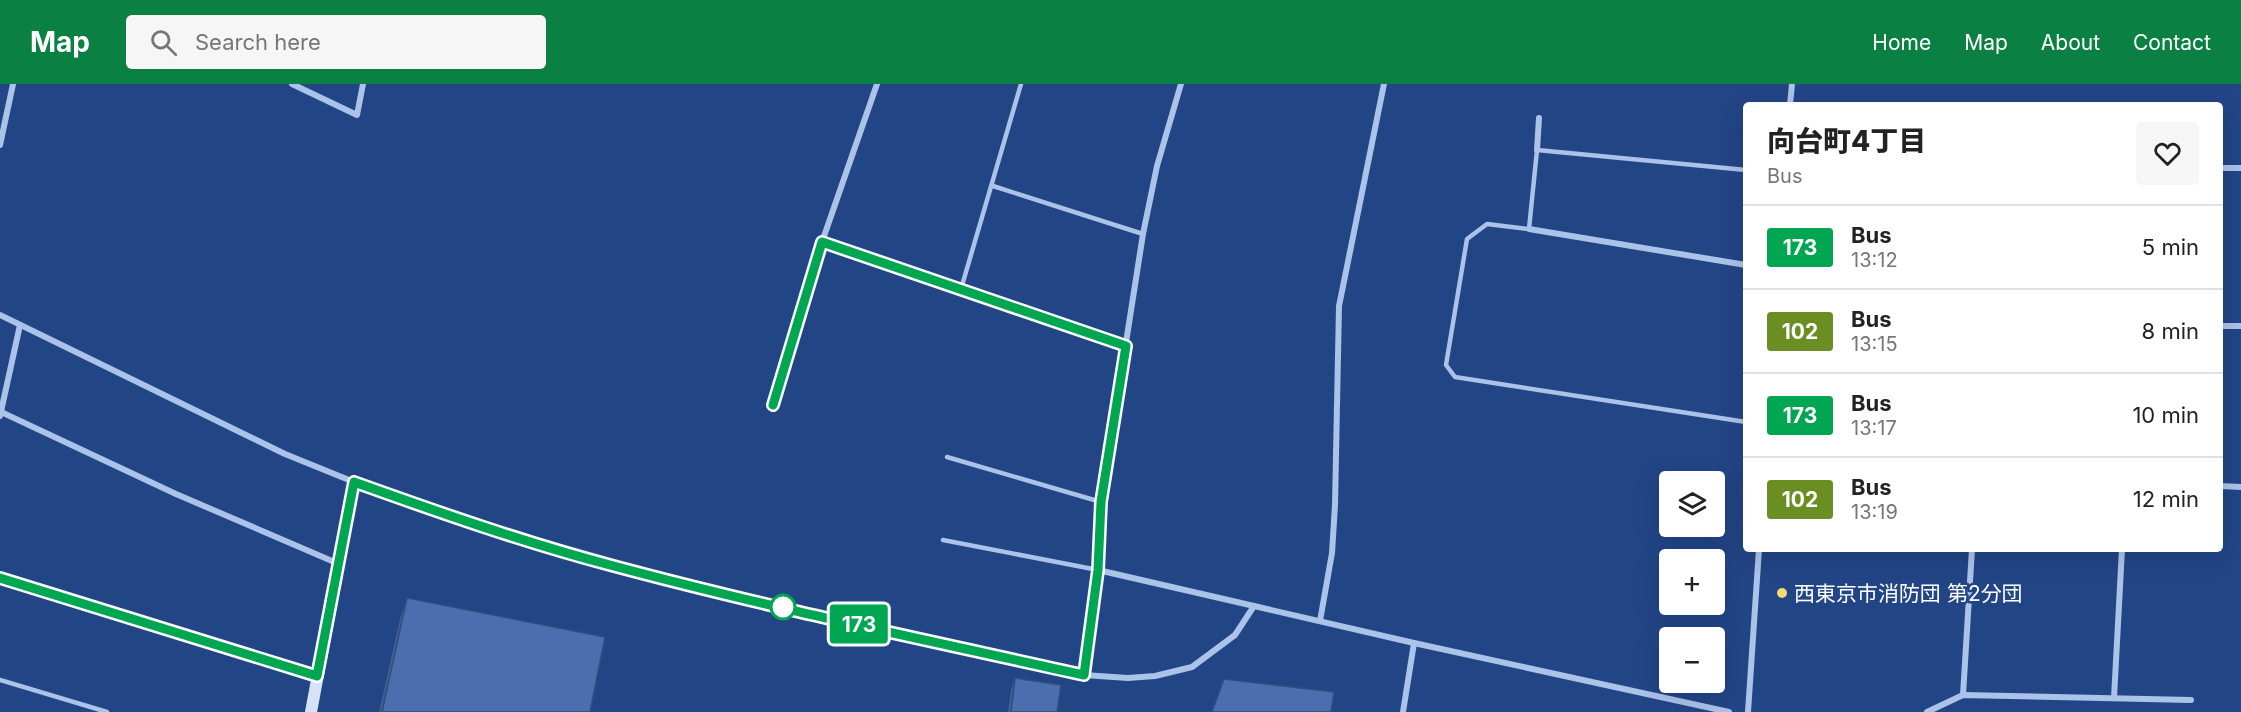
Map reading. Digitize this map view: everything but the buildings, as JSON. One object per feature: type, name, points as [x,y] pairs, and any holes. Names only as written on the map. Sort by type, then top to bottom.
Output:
[{"type":"street","points":[[0,146],[13,84]]},
{"type":"street","points":[[292,84],[357,115],[363,84]]},
{"type":"street","points":[[877,84],[822,242],[1126,346]]},
{"type":"street","points":[[1084,675],[1098,570],[1101,502],[1143,234],[1157,166],[1181,84]]},
{"type":"street","points":[[1320,621],[1332,553],[1335,505],[1339,306],[1384,84]]},
{"type":"street","points":[[1790,102],[1792,84]]},
{"type":"street","points":[[1537,150],[1539,118]]},
{"type":"street","points":[[2223,168],[2241,168]]},
{"type":"street","points":[[1529,229],[1743,265]]},
{"type":"street","points":[[0,315],[285,454],[354,482],[445,514],[617,567],[681,584],[1084,675],[1128,678],[1155,676],[1192,667],[1235,635],[1254,606]]},
{"type":"street","points":[[20,325],[1,414],[176,494],[339,564]]},
{"type":"street","points":[[2223,326],[2241,326]]},
{"type":"street","points":[[311,712],[354,482]]},
{"type":"street","points":[[2223,486],[2241,487]]},
{"type":"street","points":[[1748,712],[1759,552]]},
{"type":"street","points":[[1963,695],[1972,552]]},
{"type":"street","points":[[2114,698],[2122,552]]},
{"type":"street","points":[[1098,570],[1414,643],[1730,712]]},
{"type":"street","points":[[0,578],[317,676]]},
{"type":"street","points":[[1403,712],[1414,643]]},
{"type":"street","points":[[1927,712],[1963,695],[2192,700]]},
{"type":"lane","points":[[961,289],[1021,84]]},
{"type":"lane","points":[[1743,170],[1537,150],[1529,229],[1487,224],[1467,239],[1446,365],[1455,377],[1743,422]]},
{"type":"lane","points":[[993,186],[1143,234]]},
{"type":"lane","points":[[773,405],[822,242]]},
{"type":"lane","points":[[947,457],[1101,502]]},
{"type":"lane","points":[[943,540],[1098,570]]},
{"type":"lane","points":[[0,680],[107,712]]},
{"type":"bus line","name":"173","points":[[0,578],[317,676],[354,482],[445,514],[607,565],[681,584],[1084,675],[1098,570],[1101,502],[1126,346],[822,242],[773,405]]},
{"type":"place","name":"西東京市消防団 第2分団","points":[[1782,593]]}]
